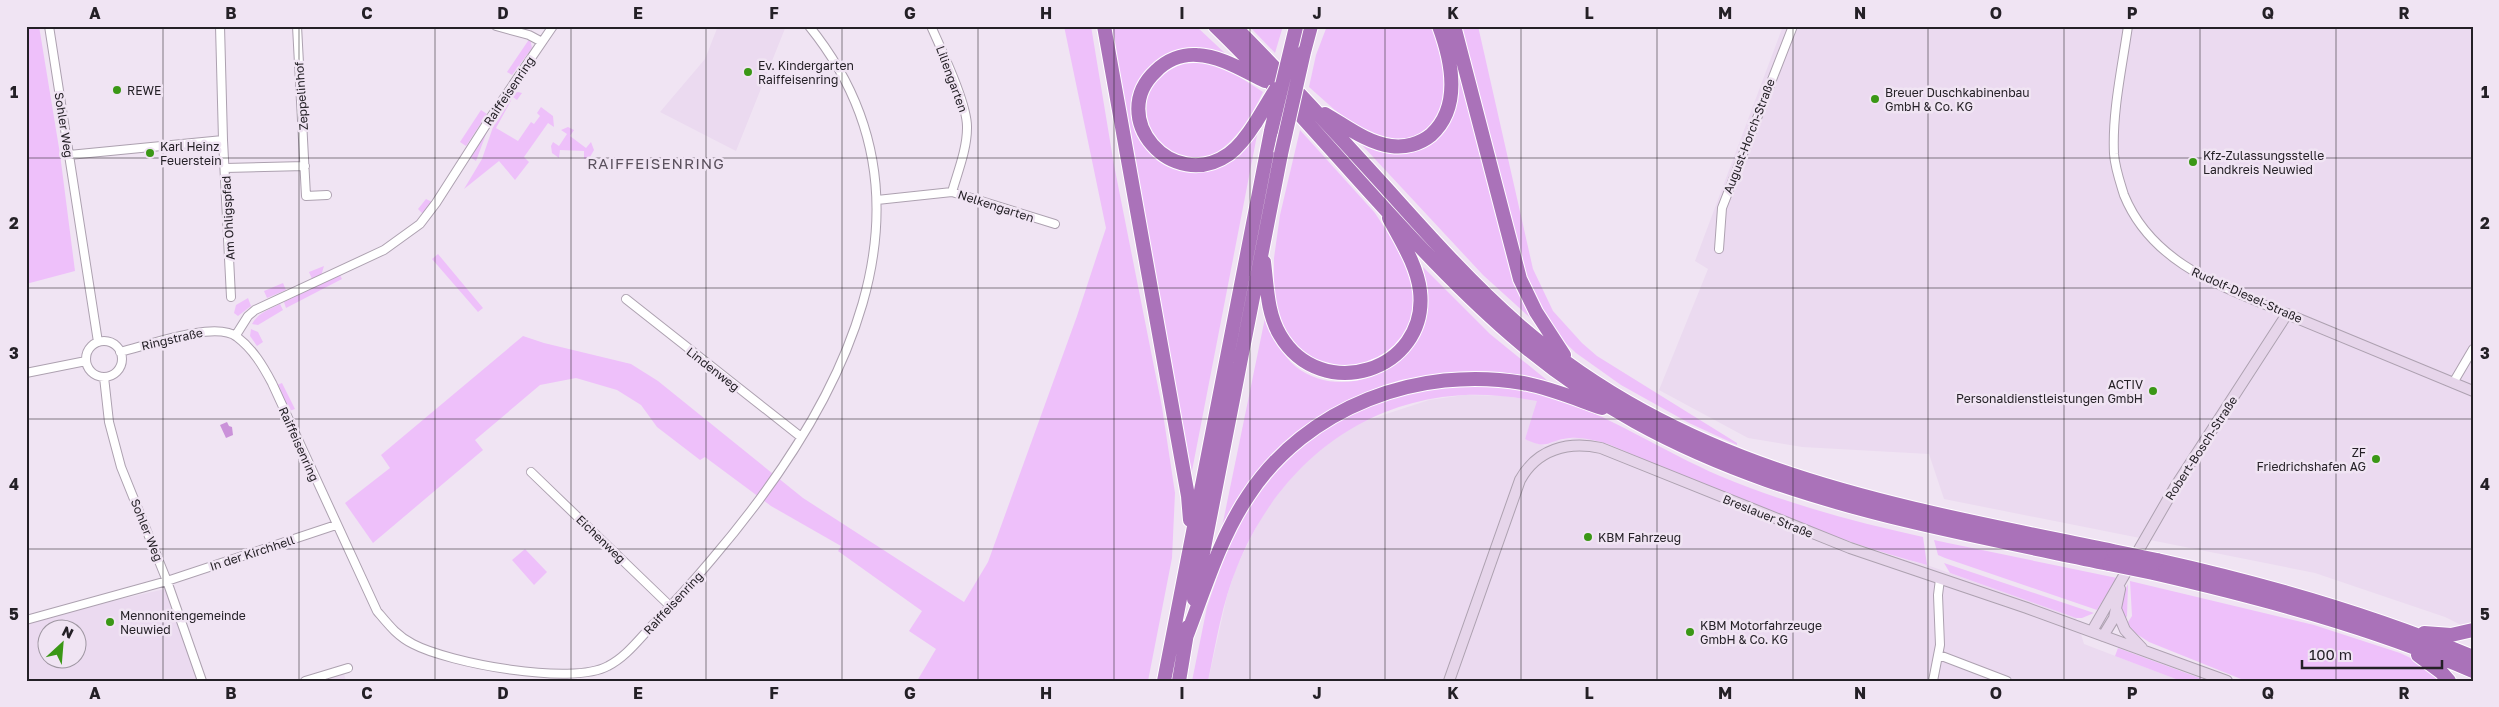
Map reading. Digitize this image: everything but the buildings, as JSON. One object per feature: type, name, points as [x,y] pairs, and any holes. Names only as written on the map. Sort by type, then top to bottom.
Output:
[{"type":"highway","points":[[1104,26],[1188,496],[1192,536]]},
{"type":"highway","points":[[1215,26],[1277,82],[1380,202],[1452,278],[1511,335],[1569,380],[1623,415],[1682,446],[1744,473],[1814,497],[1909,514],[2155,567],[2282,591],[2406,638],[2473,657]]},
{"type":"highway","points":[[1234,26],[1312,106],[1462,271],[1518,324],[1572,366],[1628,403],[1690,436],[1726,452],[1909,514]]},
{"type":"highway","points":[[1277,82],[1220,60],[1197,55],[1173,59],[1153,73],[1146,82],[1139,105],[1142,129],[1155,149],[1170,160],[1188,166],[1211,163],[1229,154],[1256,122],[1277,82],[1296,26]]},
{"type":"highway","points":[[1312,106],[1359,134],[1384,145],[1407,146],[1428,137],[1442,123],[1447,114],[1451,93],[1447,52],[1440,26]]},
{"type":"highway","points":[[1454,26],[1520,279],[1536,312],[1572,366]]},
{"type":"highway","points":[[1179,681],[1280,154],[1311,29]]},
{"type":"highway","points":[[1164,681],[1271,131],[1277,82]]},
{"type":"highway","points":[[1262,249],[1271,312],[1280,335],[1294,354],[1315,367],[1332,373],[1353,373],[1374,368],[1384,363],[1401,349],[1413,330],[1420,306],[1419,286],[1414,268],[1380,202]]},
{"type":"highway","points":[[1187,635],[1228,530],[1248,495],[1270,468],[1290,448],[1342,411],[1370,398],[1399,388],[1469,379],[1502,380],[1541,388],[1623,415]]},
{"type":"highway","points":[[2406,638],[2451,635],[2473,630]]},
{"type":"highway","points":[[2406,638],[2473,671]]},
{"type":"highway","points":[[2406,638],[2449,681]]},
{"type":"street","name":"Sohler Weg","points":[[49,26],[98,342]]},
{"type":"street","name":"Am Ohligspfad","points":[[220,26],[223,140],[226,168],[231,297]]},
{"type":"street","name":"Zeppelinhof","points":[[297,26],[306,196],[327,195]]},
{"type":"street","points":[[496,26],[529,35],[542,42]]},
{"type":"street","name":"Raiffeisenring","points":[[236,335],[248,316],[255,310],[384,250],[416,228],[436,203],[498,106],[553,26]]},
{"type":"street","name":"Raiffeisenring","points":[[224,331],[236,335],[252,350],[272,383],[377,611],[392,630],[408,641],[434,653],[469,662],[556,674],[585,674],[606,668],[618,660],[670,606],[734,532],[801,437],[831,383],[864,305],[874,259],[877,231],[877,200],[872,160],[856,104],[834,61],[809,26]]},
{"type":"street","name":"Liliengarten","points":[[931,26],[949,68],[967,125],[965,146],[952,192]]},
{"type":"street","name":"August-Horch-Straße","points":[[1719,249],[1722,208],[1792,26]]},
{"type":"street","name":"Rudolf-Diesel-Straße","points":[[2128,26],[2114,147],[2116,168],[2130,207],[2153,240],[2179,264],[2204,278],[2473,391]]},
{"type":"street","points":[[69,155],[223,140]]},
{"type":"street","points":[[226,168],[305,166]]},
{"type":"street","name":"Nelkengarten","points":[[877,200],[952,192],[1055,224]]},
{"type":"street","name":"Lindenweg","points":[[626,299],[801,437]]},
{"type":"street","name":"Robert-Bosch-Straße","points":[[2092,631],[2120,586],[2175,487],[2287,314]]},
{"type":"street","name":"Ringstraße","points":[[120,352],[206,331],[224,331]]},
{"type":"street","points":[[98,342],[111,343],[120,352],[120,365],[116,371],[104,377],[92,372],[86,361],[89,349],[98,342]]},
{"type":"street","points":[[2453,383],[2473,349]]},
{"type":"street","points":[[26,373],[86,361]]},
{"type":"street","name":"Sohler Weg","points":[[104,377],[109,422],[121,467],[167,581],[202,681]]},
{"type":"street","name":"Breslauer Straße","points":[[1449,681],[1520,480],[1528,467],[1539,458],[1549,451],[1570,445],[1601,448],[1781,522],[1868,555],[2092,631],[2227,681]]},
{"type":"street","name":"Eichenweg","points":[[531,472],[670,606]]},
{"type":"street","name":"In der Kirchhell","points":[[26,620],[167,581],[336,525]]},
{"type":"street","points":[[1933,681],[1939,655],[1940,579]]},
{"type":"street","name":"Robert-Bosch-Straße","points":[[2103,636],[2113,622],[2117,610],[2120,586]]},
{"type":"street","points":[[2117,610],[2125,630],[2144,650]]},
{"type":"street","points":[[1939,655],[2007,681]]},
{"type":"street","points":[[305,681],[348,668]]},
{"type":"shaded area","points":[[26,26],[39,26],[60,154],[75,271],[26,284]]},
{"type":"shaded area","points":[[718,26],[786,26],[736,151],[660,112],[705,59]]},
{"type":"shaded area","points":[[1064,26],[1091,26],[1114,165],[1162,407],[1175,493],[1172,558],[1148,681],[917,681],[936,649],[909,631],[922,611],[838,551],[841,546],[771,506],[705,457],[700,460],[657,427],[641,405],[617,390],[576,378],[540,385],[475,440],[483,450],[373,543],[345,503],[390,468],[381,455],[523,336],[544,343],[631,364],[658,381],[803,498],[964,602],[988,562],[1077,316],[1106,228]]},
{"type":"shaded area","points":[[1111,26],[1196,26],[1229,57],[1197,49],[1137,90],[1147,146],[1156,160],[1166,166],[1189,171],[1213,169],[1233,159],[1258,130],[1191,476]]},
{"type":"shaded area","points":[[1249,26],[1283,26],[1275,53]]},
{"type":"shaded area","points":[[1327,26],[1434,26],[1447,87],[1438,122],[1412,140],[1385,141],[1346,120],[1309,87],[1316,55]]},
{"type":"shaded area","points":[[1444,26],[1452,26],[1537,324],[1483,275],[1361,144],[1363,141],[1385,150],[1446,126]]},
{"type":"shaded area","points":[[1460,26],[1478,26],[1533,269],[1553,311],[1582,343],[1597,356],[1737,443],[1737,445],[1689,423],[1621,385],[1576,353],[1557,335],[1528,287]]},
{"type":"shaded area","points":[[1783,26],[2473,26],[2473,631],[2445,617],[2315,573],[1944,499],[1929,454],[1802,447],[1748,438],[1659,390],[1708,269],[1695,261]]},
{"type":"shaded area","points":[[530,38],[532,48],[512,75],[507,72]]},
{"type":"shaded area","points":[[1203,61],[1235,74],[1263,92],[1233,139],[1203,158],[1177,156],[1157,140],[1147,116],[1149,90],[1167,70]]},
{"type":"shaded area","points":[[515,93],[522,93],[517,100],[513,97],[496,128],[518,141],[531,122],[534,124],[540,116],[537,113],[541,107],[553,116],[554,127],[548,123],[524,157],[529,162],[515,180],[499,161],[464,189],[482,159],[493,127]]},
{"type":"shaded area","points":[[481,110],[487,114],[466,146],[460,142]]},
{"type":"shaded area","points":[[489,126],[476,161],[470,157]]},
{"type":"shaded area","points":[[568,127],[574,130],[570,136],[586,148],[591,142],[594,150],[590,157],[584,159],[584,151],[560,150],[559,158],[552,153],[551,146],[553,142],[559,146],[567,134],[561,130]]},
{"type":"shaded area","points":[[1300,130],[1375,213],[1407,262],[1416,293],[1413,322],[1397,347],[1361,368],[1321,365],[1295,347],[1279,321],[1274,293],[1274,258],[1280,215]]},
{"type":"shaded area","points":[[426,199],[432,202],[423,214],[418,209]]},
{"type":"shaded area","points":[[438,254],[483,308],[478,312],[432,259]]},
{"type":"shaded area","points":[[324,266],[321,276],[312,279],[309,272]]},
{"type":"shaded area","points":[[1423,267],[1490,334],[1553,385],[1497,372],[1462,372],[1427,376],[1393,384],[1360,397],[1329,413],[1300,432],[1273,455],[1246,487],[1222,527],[1265,318],[1278,344],[1290,361],[1313,377],[1333,382],[1354,381],[1374,376],[1392,366],[1407,353],[1419,336],[1428,304]]},
{"type":"shaded area","points":[[340,275],[342,279],[286,308],[284,302]]},
{"type":"shaded area","points":[[283,283],[286,290],[267,298],[264,291]]},
{"type":"shaded area","points":[[248,298],[251,306],[238,316],[234,313],[236,305]]},
{"type":"shaded area","points":[[280,304],[283,310],[258,325],[252,324],[260,314]]},
{"type":"shaded area","points":[[251,329],[258,332],[263,342],[257,346],[250,336]]},
{"type":"shaded area","points":[[282,383],[295,409],[289,411],[277,385]]},
{"type":"shaded area","points":[[1467,384],[1518,389],[1549,396],[1614,423],[1698,466],[1744,486],[1820,511],[1923,537],[1927,565],[1805,526],[1608,444],[1575,438],[1539,444],[1525,439],[1537,401],[1501,396],[1474,395],[1426,400],[1390,410],[1356,426],[1326,446],[1298,471],[1274,500],[1254,532],[1237,567],[1227,595],[1208,681],[1192,681],[1207,607],[1232,534],[1260,488],[1281,465],[1322,430],[1349,414],[1409,391]]},
{"type":"shaded area","points":[[1465,395],[1504,396],[1538,401],[1525,439],[1545,446],[1556,441],[1581,437],[1608,444],[1868,550],[1927,565],[2076,618],[2084,644],[2181,681],[1208,681],[1227,596],[1236,568],[1263,513],[1286,483],[1313,455],[1337,436],[1359,423],[1429,400]]},
{"type":"shaded area","points":[[227,422],[232,427],[233,435],[226,438],[220,425]]},
{"type":"shaded area","points":[[1934,540],[2117,578],[2097,610],[1938,555]]},
{"type":"shaded area","points":[[525,549],[547,572],[534,585],[512,560]]},
{"type":"shaded area","points":[[1944,563],[2094,613],[2082,618],[2076,618],[1950,573]]},
{"type":"shaded area","points":[[2130,581],[2314,625],[2400,653],[2417,661],[2444,681],[2246,681],[2149,642],[2132,631],[2126,625],[2132,616]]},
{"type":"shaded area","points":[[2128,584],[2127,616],[2124,621],[2122,602]]},
{"type":"shaded area","points":[[169,588],[199,681],[26,681],[26,621]]},
{"type":"shaded area","points":[[2118,648],[2208,681],[2181,681],[2115,656]]},
{"type":"shaded area","points":[[344,674],[346,681],[320,681]]},
{"type":"place","name":"Ev. Kindergarten Raiffeisenring","points":[[748,72]]},
{"type":"place","name":"REWE","points":[[117,90]]},
{"type":"place","name":"Breuer Duschkabinenbau GmbH & Co. KG","points":[[1875,99]]},
{"type":"place","name":"Karl Heinz Feuerstein","points":[[150,153]]},
{"type":"place","name":"Kfz-Zulassungsstelle Landkreis Neuwied","points":[[2193,162]]},
{"type":"place","name":"ACTIV Personaldienstleistungen GmbH","points":[[2153,391]]},
{"type":"place","name":"ZF Friedrichshafen AG","points":[[2376,459]]},
{"type":"place","name":"KBM Fahrzeug","points":[[1588,537]]},
{"type":"place","name":"Mennonitengemeinde Neuwied","points":[[110,622]]},
{"type":"place","name":"KBM Motorfahrzeuge GmbH & Co. KG","points":[[1690,632]]},
{"type":"district","name":"RAIFFEISENRING","points":[[656,163]]}]
